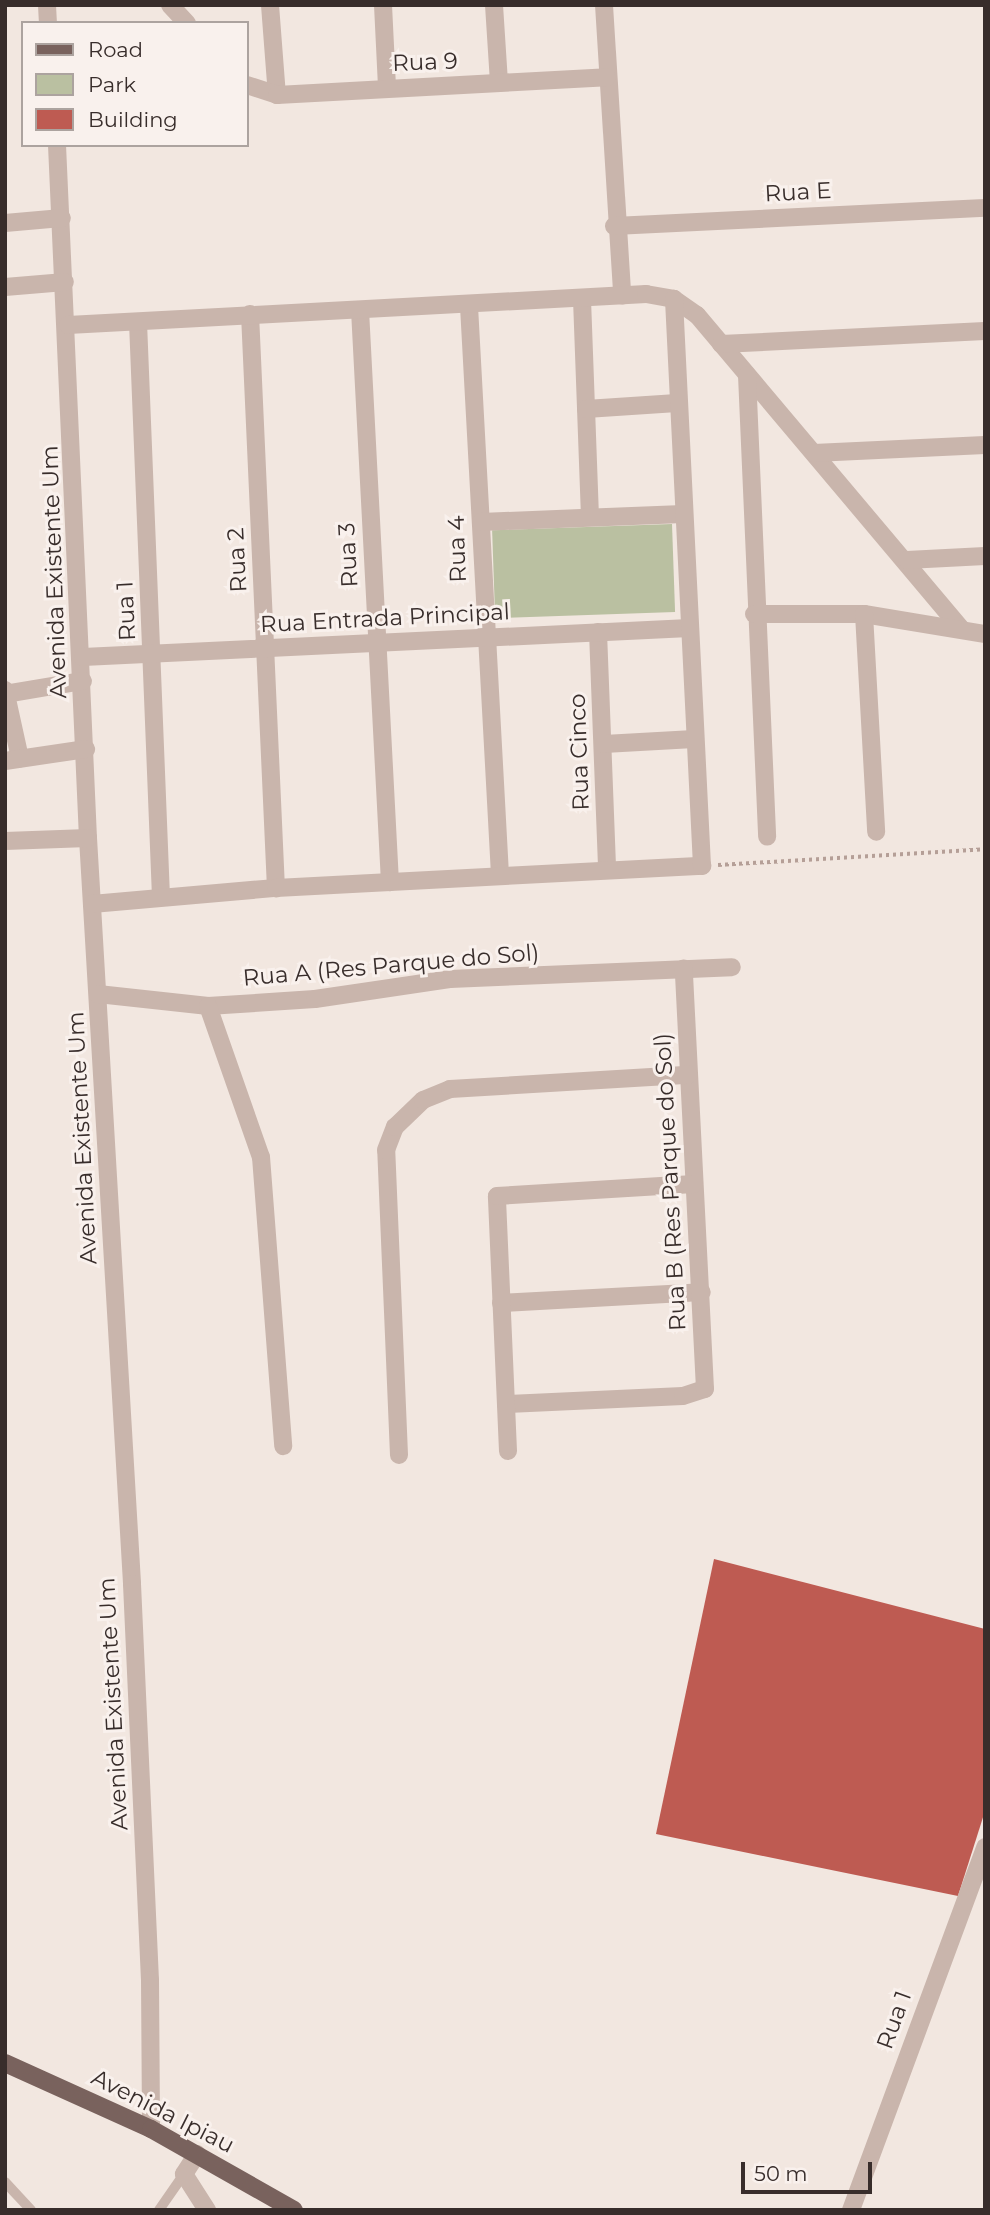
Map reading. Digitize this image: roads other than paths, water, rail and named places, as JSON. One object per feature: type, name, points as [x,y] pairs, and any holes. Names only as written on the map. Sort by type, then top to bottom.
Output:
[{"type":"main road","name":"Avenida Ipiau","points":[[5,2063],[150,2129],[294,2210]]},
{"type":"street","points":[[170,5],[185,21]]},
{"type":"street","points":[[270,5],[277,95]]},
{"type":"street","points":[[383,5],[387,87]]},
{"type":"street","points":[[494,5],[499,83]]},
{"type":"street","points":[[604,5],[614,226],[622,295]]},
{"type":"street","name":"Rua 9","points":[[248,85],[277,95],[607,77]]},
{"type":"street","name":"Avenida Existente Um","points":[[57,147],[83,657],[88,838],[134,1611],[150,1980],[150,2129]]},
{"type":"street","name":"Rua E","points":[[614,226],[985,208]]},
{"type":"street","points":[[5,223],[62,218]]},
{"type":"street","points":[[5,287],[65,282]]},
{"type":"street","points":[[68,324],[469,306],[622,295],[674,299],[697,315],[907,560],[961,628]]},
{"type":"street","points":[[582,299],[590,517]]},
{"type":"street","points":[[92,904],[276,888],[702,866],[682,514],[674,299]]},
{"type":"street","name":"Rua 4","points":[[469,306],[481,522],[484,639],[500,875]]},
{"type":"street","name":"Rua 3","points":[[360,310],[390,882]]},
{"type":"street","name":"Rua 2","points":[[250,314],[276,888]]},
{"type":"street","name":"Rua 1","points":[[138,322],[153,653],[160,897]]},
{"type":"street","points":[[720,344],[985,331]]},
{"type":"street","points":[[747,375],[754,614],[767,837]]},
{"type":"street","points":[[586,409],[677,403]]},
{"type":"street","points":[[814,453],[985,445]]},
{"type":"street","points":[[481,522],[682,514]]},
{"type":"street","points":[[907,560],[985,556]]},
{"type":"street","points":[[754,614],[864,614],[985,634]]},
{"type":"street","points":[[864,614],[876,832]]},
{"type":"street","name":"Rua Entrada Principal","points":[[83,657],[689,628]]},
{"type":"street","name":"Rua Cinco","points":[[598,632],[607,870]]},
{"type":"street","points":[[83,681],[5,692],[13,760],[86,749]]},
{"type":"street","points":[[604,744],[694,739]]},
{"type":"street","points":[[5,841],[88,838]]},
{"type":"street","name":"Rua A (Res Parque do Sol)","points":[[97,994],[208,1006],[315,999],[450,979],[732,967]]},
{"type":"street","name":"Rua B (Res Parque do Sol)","points":[[506,1404],[703,1392],[702,1292],[684,969]]},
{"type":"street","points":[[208,1006],[261,1157],[284,1446]]},
{"type":"street","points":[[400,1455],[386,1150],[395,1127],[423,1100],[450,1089],[689,1075]]},
{"type":"street","points":[[508,1451],[497,1196],[694,1184]]},
{"type":"street","points":[[501,1303],[702,1292]]},
{"type":"street","name":"Rua 1","points":[[851,2210],[985,1847]]},
{"type":"street","points":[[197,2154],[184,2174],[207,2210]]},
{"type":"lane","points":[[159,2210],[184,2174]]},
{"type":"lane","points":[[5,2182],[31,2210]]}]
